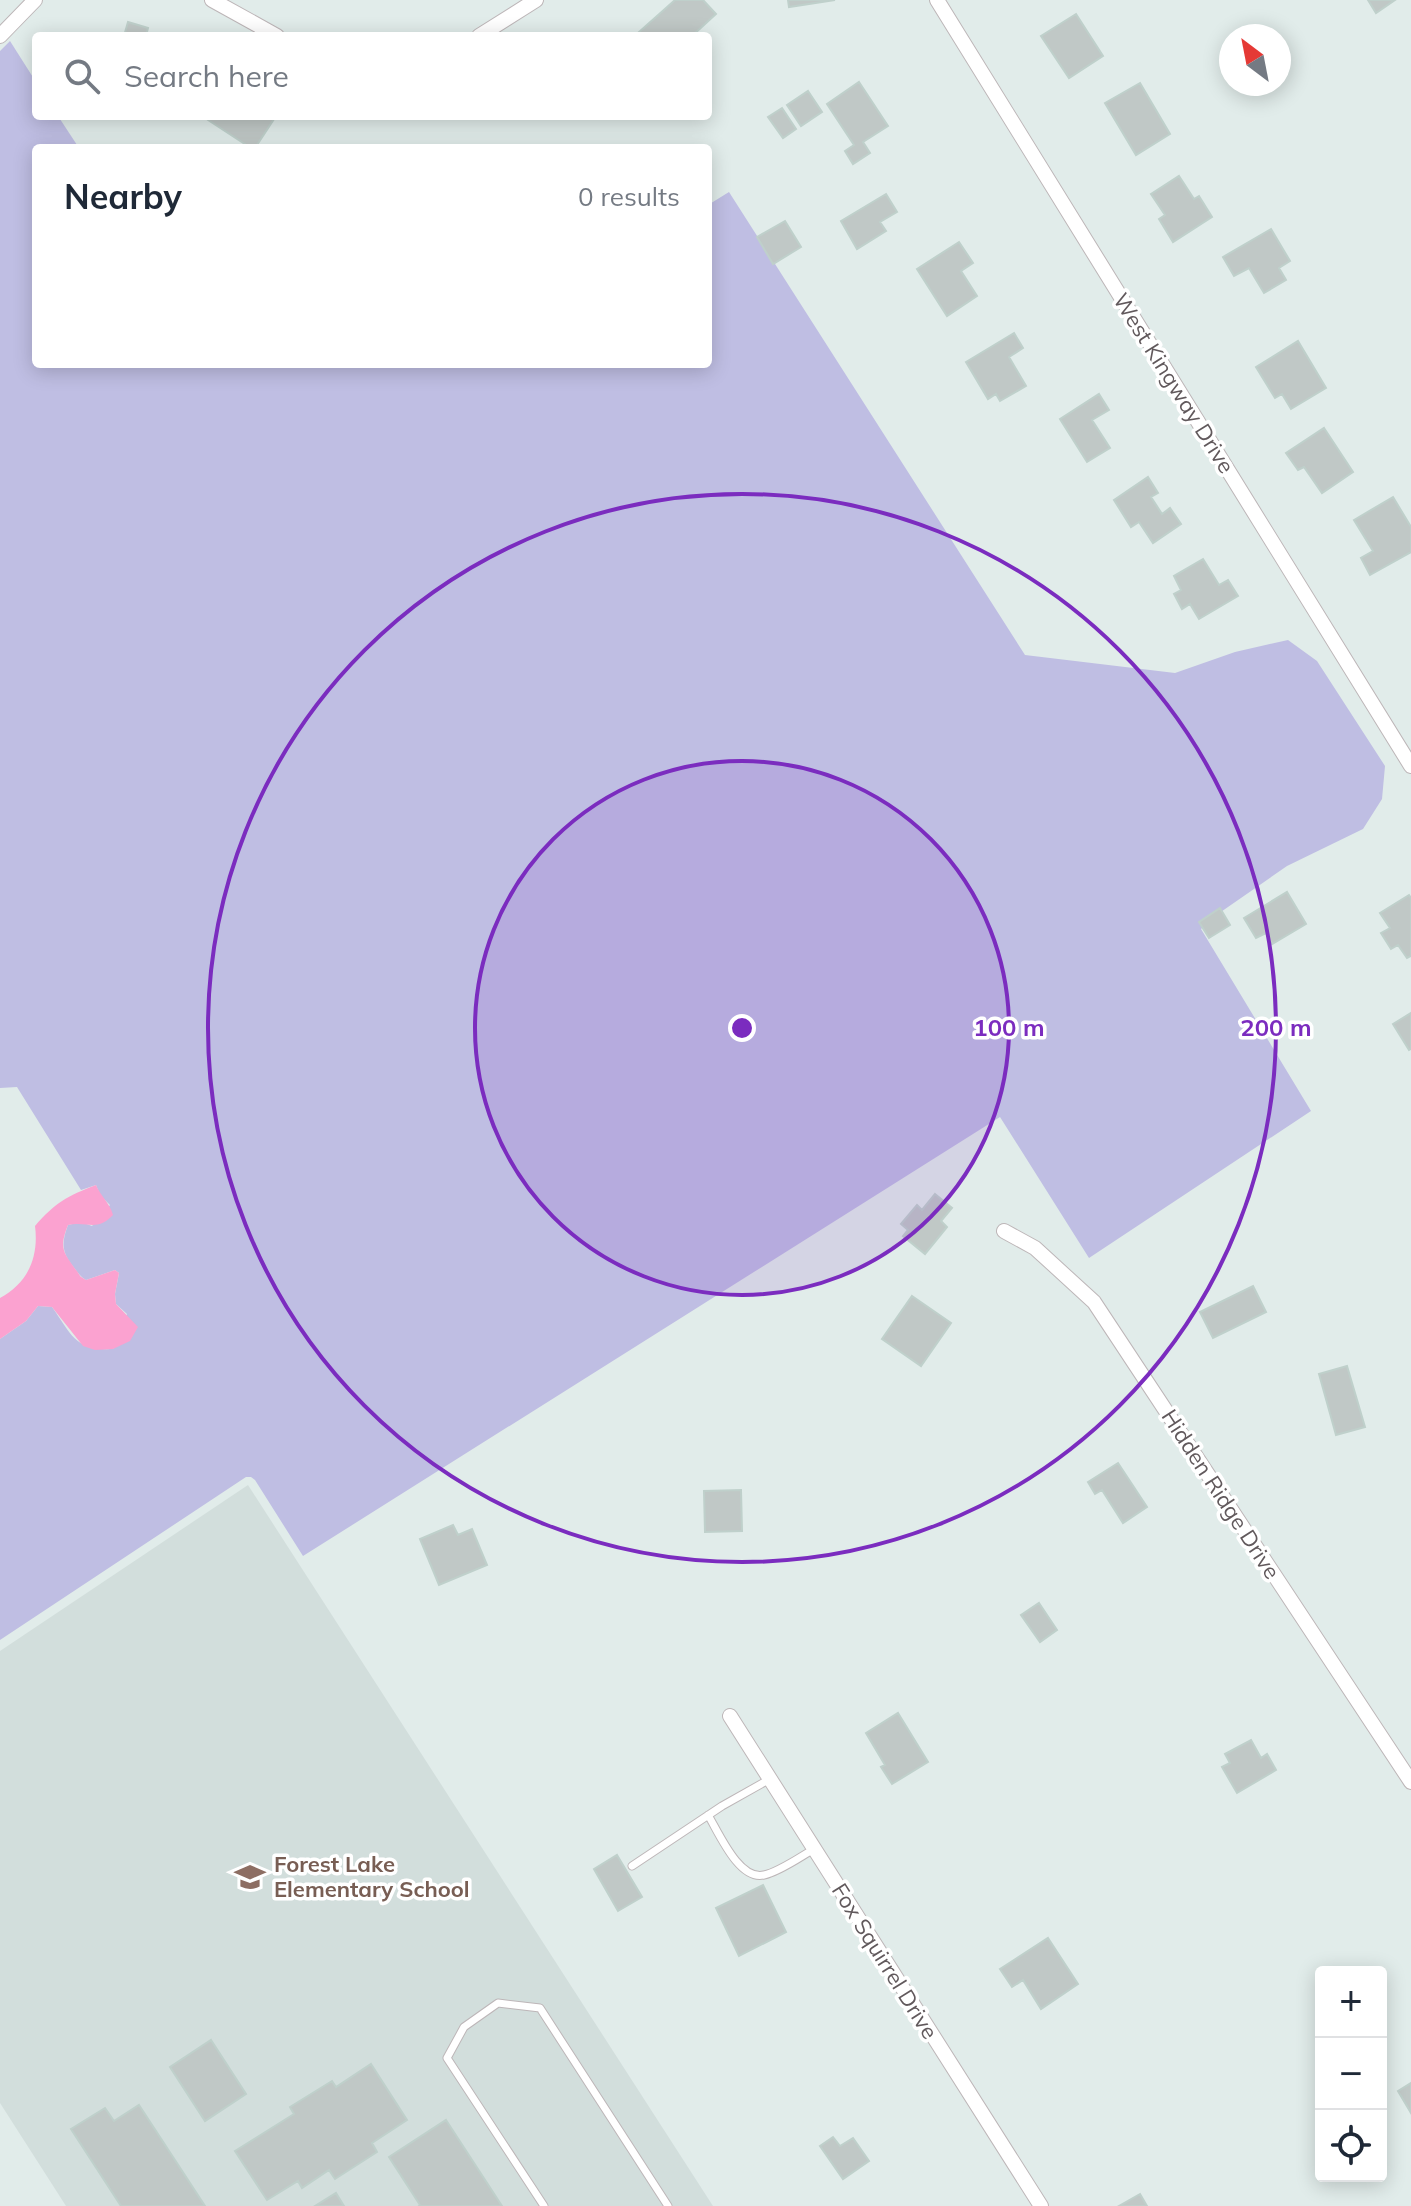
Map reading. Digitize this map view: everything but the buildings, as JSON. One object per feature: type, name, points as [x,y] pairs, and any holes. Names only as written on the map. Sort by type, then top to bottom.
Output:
[{"type":"street","points":[[0,36],[35,0]]},
{"type":"street","points":[[212,0],[270,32]]},
{"type":"street","points":[[485,32],[536,0]]},
{"type":"street","name":"West Kingway Drive","points":[[937,0],[1411,766]]},
{"type":"street","name":"Hidden Ridge Drive","points":[[1004,1231],[1035,1248],[1094,1302],[1411,1782]]},
{"type":"street","name":"Fox Squirrel Drive","points":[[730,1716],[1041,2206]]},
{"type":"lane","points":[[632,1866],[708,1815],[770,1779]]},
{"type":"lane","points":[[708,1815],[743,1871],[754,1876],[765,1875],[814,1849]]},
{"type":"lane","points":[[544,2206],[447,2058],[464,2027],[498,2003],[540,2008],[668,2206]]},
{"type":"shaded area","points":[[10,41],[32,76],[32,120],[61,120],[76,144],[32,144],[32,368],[712,368],[712,203],[729,192],[1025,655],[1175,673],[1235,652],[1288,640],[1317,661],[1385,766],[1382,799],[1363,829],[1287,866],[1201,929],[1311,1111],[1089,1258],[1000,1117],[303,1556],[255,1480],[246,1477],[0,1640],[0,1339],[26,1321],[38,1306],[52,1307],[82,1344],[113,1349],[127,1314],[116,1304],[119,1273],[115,1270],[86,1280],[68,1260],[64,1250],[68,1225],[81,1222],[92,1226],[110,1205],[100,1195],[96,1185],[81,1190],[17,1087],[0,1088],[0,51]]},
{"type":"shaded area","points":[[96,1185],[113,1215],[97,1225],[68,1225],[64,1249],[80,1276],[86,1280],[115,1270],[119,1273],[116,1304],[138,1327],[130,1341],[113,1349],[95,1350],[83,1346],[52,1307],[38,1306],[26,1321],[0,1339],[0,1298],[18,1285],[30,1268],[35,1248],[35,1226],[62,1201]]},
{"type":"shaded area","name":"Forest Lake Elementary School","points":[[248,1485],[713,2206],[66,2206],[0,2103],[0,1651]]},
{"type":"place","name":"Forest Lake Elementary School","points":[[250,1877]]}]
